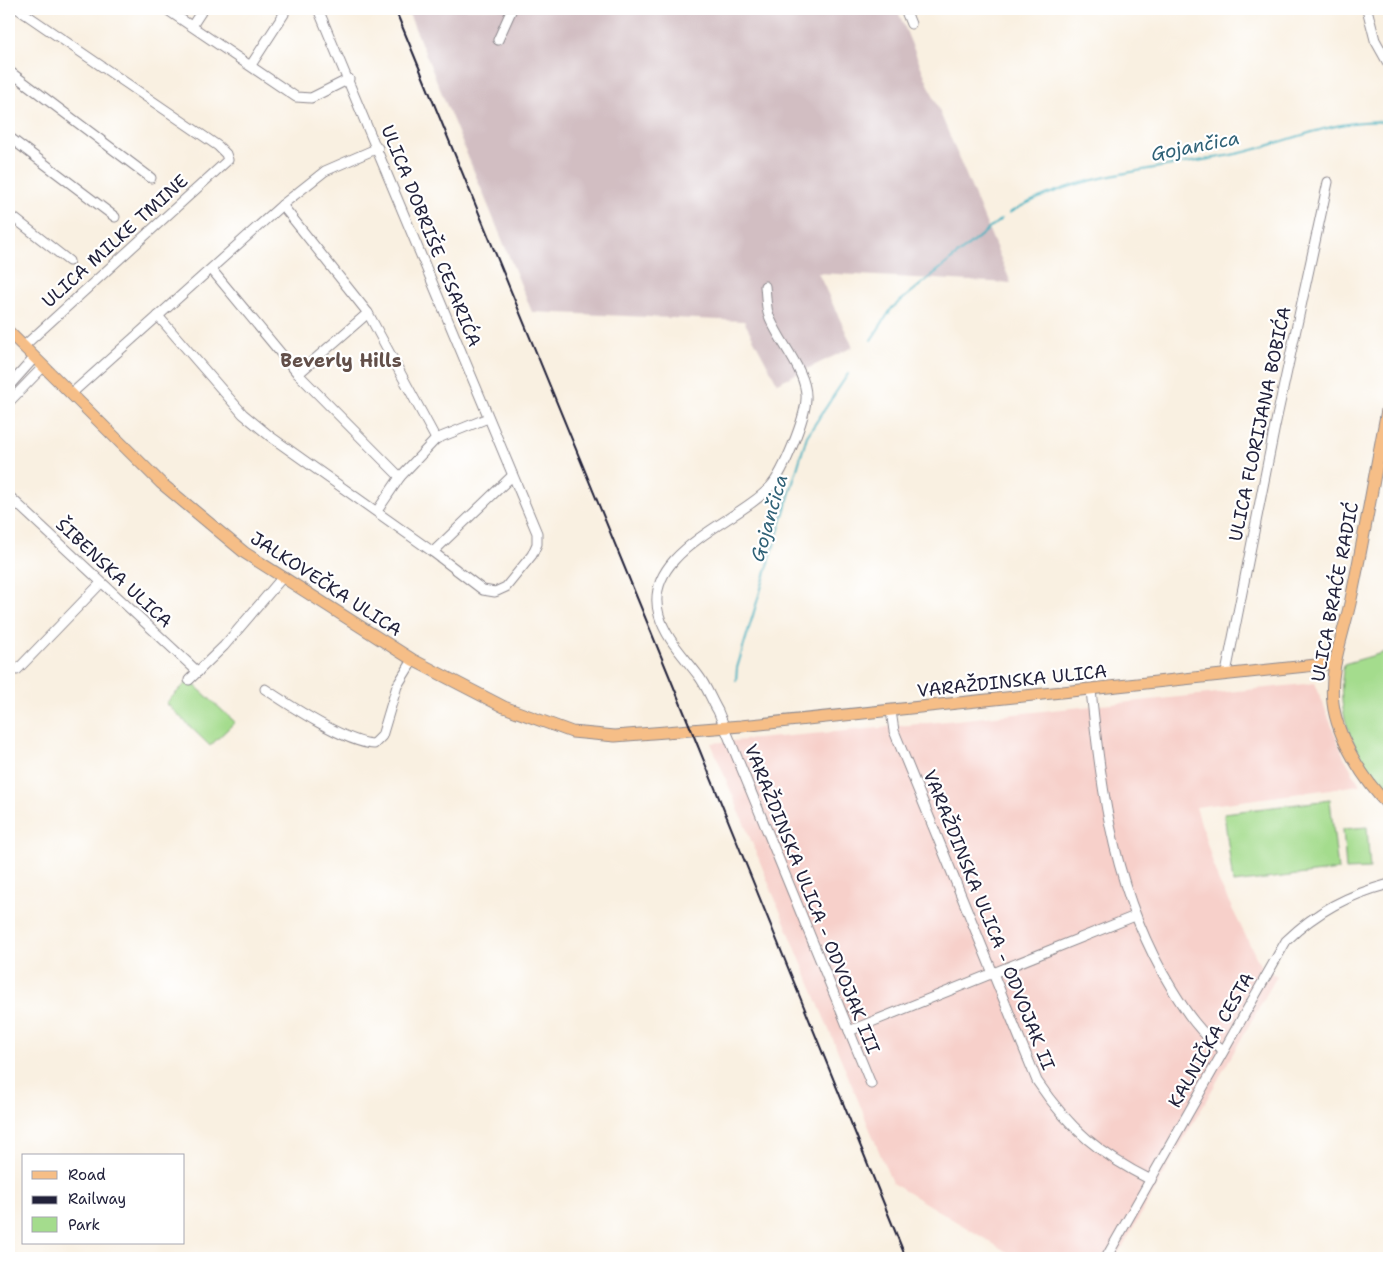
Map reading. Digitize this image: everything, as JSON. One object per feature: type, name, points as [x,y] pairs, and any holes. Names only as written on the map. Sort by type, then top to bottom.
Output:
[{"type":"main road","name":"JALKOVEČKA ULICA","points":[[9,332],[182,502],[234,545],[282,578],[413,660],[504,707],[572,732],[615,736],[692,729]]},
{"type":"main road","name":"ULICA BRAĆE RADIĆ","points":[[1389,400],[1357,571],[1335,663],[1333,704],[1342,733],[1365,777],[1389,806]]},
{"type":"main road","name":"VARAŽDINSKA ULICA","points":[[692,729],[892,711],[1091,690],[1226,673],[1335,663]]},
{"type":"street","name":"ULICA MILKE TMINE","points":[[18,9],[218,146],[226,154],[228,160],[24,346]]},
{"type":"street","points":[[166,9],[296,97],[303,99],[316,96],[349,79]]},
{"type":"street","points":[[192,26],[204,9]]},
{"type":"street","name":"ULICA DOBRIŠE CESARIĆA","points":[[158,316],[243,414],[271,437],[377,511],[483,590],[495,592],[506,587],[532,555],[537,544],[537,533],[378,148],[318,9]]},
{"type":"street","points":[[498,40],[512,9]]},
{"type":"street","points":[[905,9],[912,24]]},
{"type":"street","points":[[1368,9],[1374,40],[1389,65]]},
{"type":"street","points":[[251,66],[284,14]]},
{"type":"street","points":[[9,71],[151,178]]},
{"type":"street","points":[[9,137],[114,217]]},
{"type":"street","points":[[71,394],[212,270],[282,205],[325,171],[378,148]]},
{"type":"street","name":"ULICA FLORIJANA BOBIĆA","points":[[1226,673],[1275,426],[1328,182]]},
{"type":"street","points":[[282,205],[368,313],[436,439]]},
{"type":"street","points":[[9,214],[70,261]]},
{"type":"street","points":[[212,270],[298,374],[400,477]]},
{"type":"street","name":"VARAŽDINSKA ULICA - ODVOJAK III","points":[[765,286],[768,313],[806,392],[804,411],[786,462],[770,487],[678,555],[663,574],[658,594],[658,613],[667,635],[699,677],[724,727],[871,1084]]},
{"type":"street","points":[[298,374],[368,313]]},
{"type":"street","points":[[9,386],[35,357]]},
{"type":"street","points":[[9,402],[44,366]]},
{"type":"street","points":[[377,511],[400,477],[436,439],[488,418]]},
{"type":"street","points":[[433,552],[512,476]]},
{"type":"street","name":"ŠIBENSKA ULICA","points":[[9,496],[198,672]]},
{"type":"street","points":[[189,680],[233,636],[282,578]]},
{"type":"street","points":[[17,670],[100,582]]},
{"type":"street","points":[[265,689],[336,731],[357,740],[374,744],[382,736],[397,686],[413,660]]},
{"type":"street","points":[[1091,690],[1098,762],[1111,836],[1121,875],[1135,916],[1160,970],[1182,1005],[1202,1032],[1223,1050]]},
{"type":"street","name":"VARAŽDINSKA ULICA - ODVOJAK II","points":[[892,711],[894,731],[1034,1074],[1058,1110],[1089,1142],[1128,1168],[1151,1180]]},
{"type":"street","name":"KALNIČKA CESTA","points":[[1106,1258],[1286,941],[1311,918],[1330,906],[1350,896],[1389,884]]},
{"type":"street","points":[[849,1032],[1135,916]]},
{"type":"shaded area","points":[[407,9],[897,9],[1011,283],[818,273],[853,347],[777,383],[744,321],[532,312]]},
{"type":"shaded area","points":[[1315,683],[1344,757],[1360,785],[1196,807],[1218,880],[1261,967],[1277,976],[1116,1258],[1017,1258],[892,1183],[711,743],[879,728]]},
{"type":"green space","points":[[1389,651],[1389,794],[1366,764],[1350,734],[1342,702],[1342,684],[1344,664]]},
{"type":"green space","points":[[189,680],[235,722],[210,746],[166,703]]},
{"type":"green space","points":[[1330,800],[1338,870],[1233,883],[1224,813]]},
{"type":"green space","points":[[1367,827],[1370,869],[1346,870],[1343,829]]},
{"type":"waterway","name":"Gojančica","points":[[1009,213],[1062,189],[1089,181],[1145,169],[1251,151],[1309,133],[1348,124],[1389,122]]},
{"type":"waterway","name":"Gojančica","points":[[871,340],[892,308],[1001,219]]},
{"type":"waterway","name":"Gojančica","points":[[736,680],[737,668],[807,436],[848,374]]},
{"type":"railway","points":[[395,9],[906,1258]]},
{"type":"district","name":"Beverly Hills","points":[[341,360]]}]
